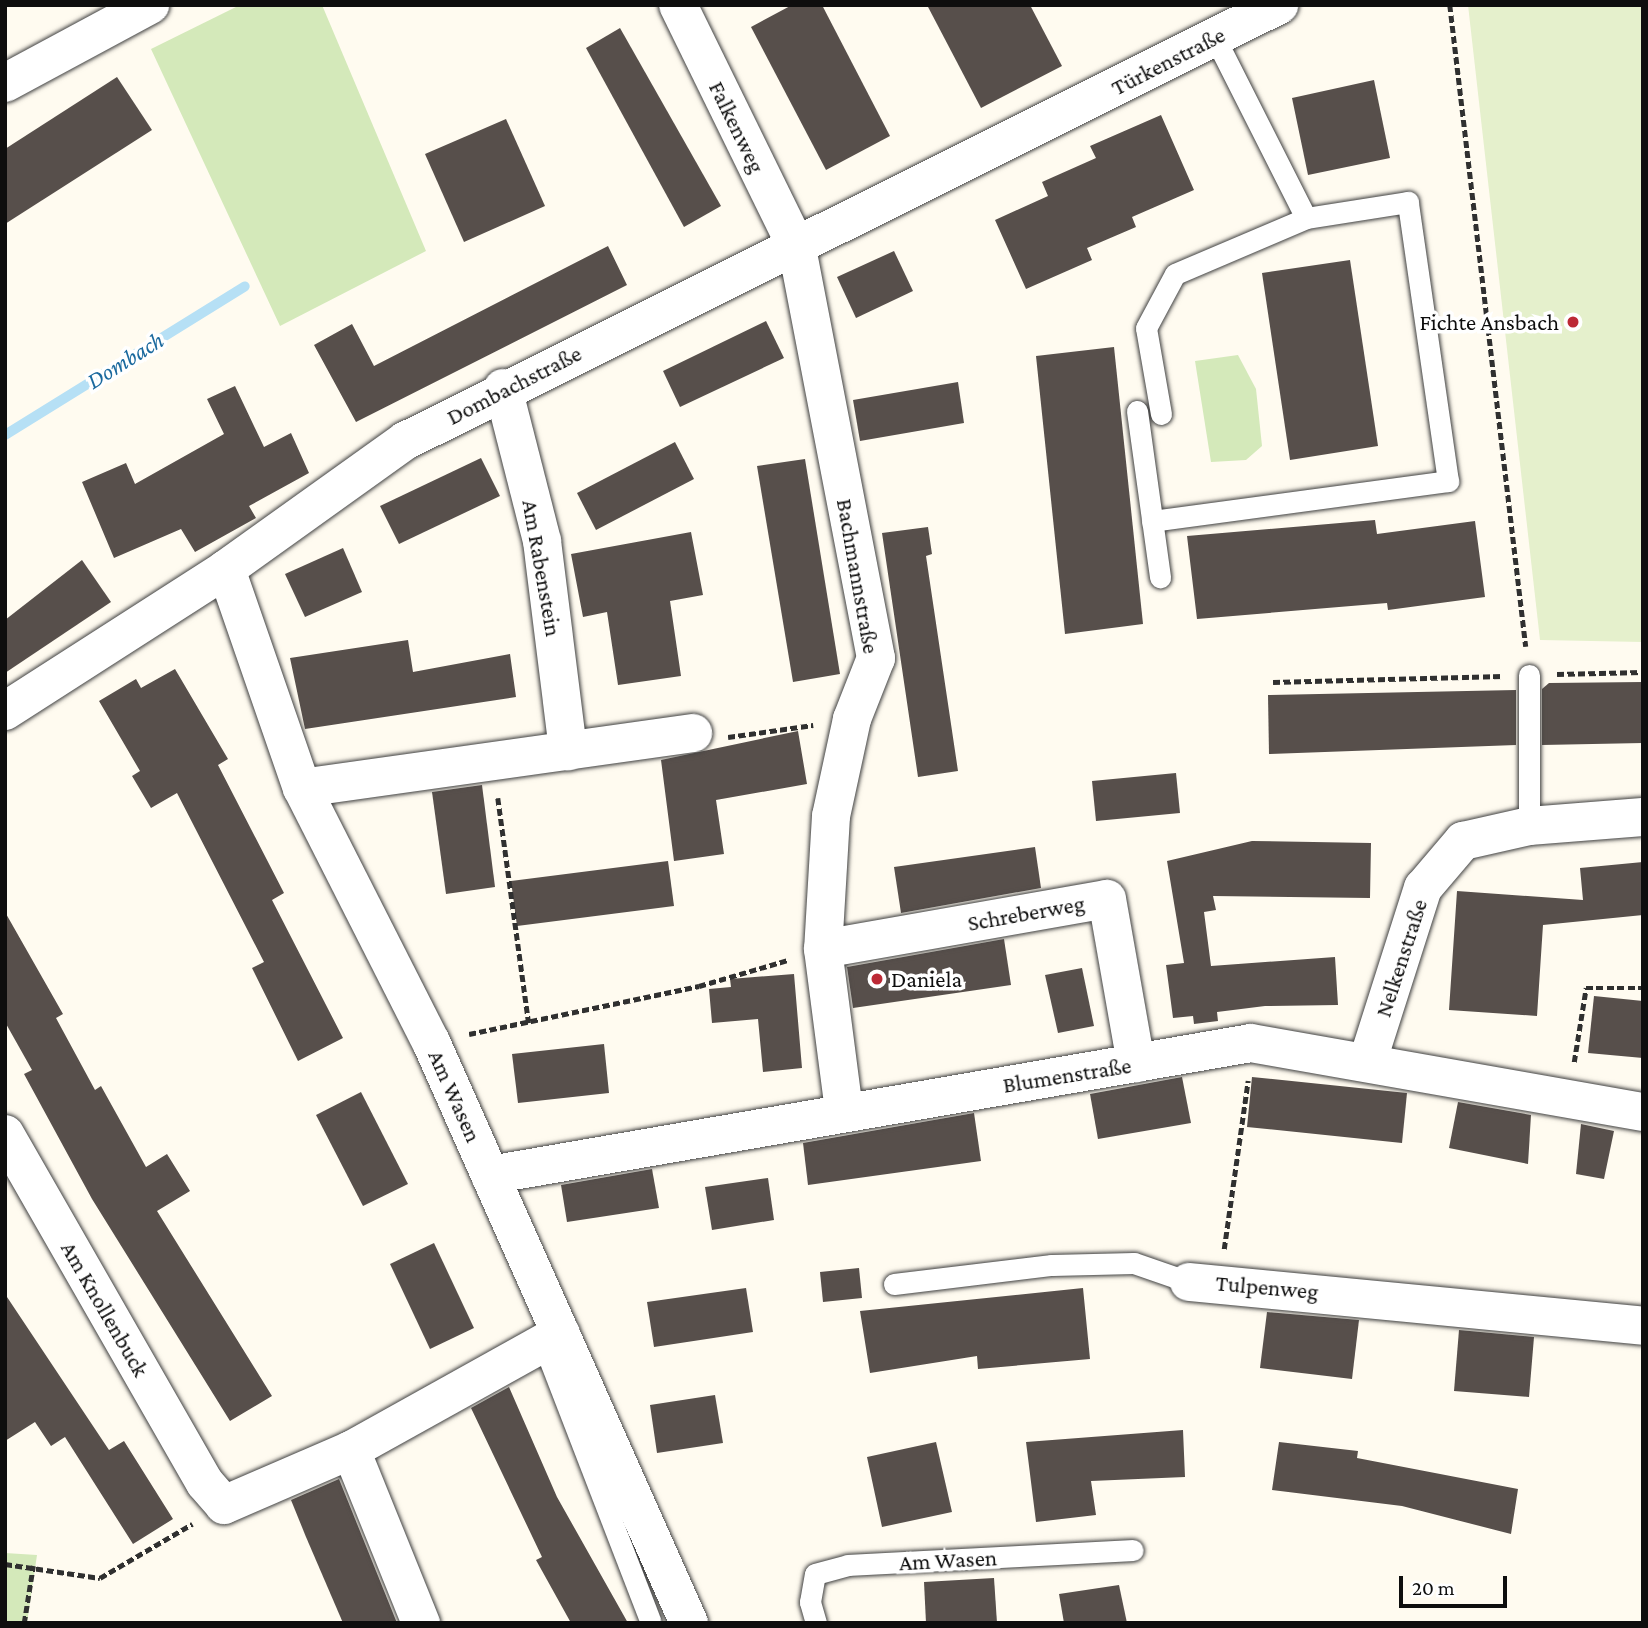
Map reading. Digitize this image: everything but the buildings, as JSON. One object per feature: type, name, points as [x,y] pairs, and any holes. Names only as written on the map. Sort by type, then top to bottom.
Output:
[{"type":"street","points":[[5,83],[150,5]]},
{"type":"street","name":"Falkenweg","points":[[678,5],[797,248]]},
{"type":"street","name":"Türkenstraße","points":[[1057,117],[1279,5]]},
{"type":"street","name":"Dombachstraße","points":[[5,710],[226,569],[405,441],[503,388],[797,248],[1057,117]]},
{"type":"street","name":"Bachmannstraße","points":[[797,248],[876,658],[852,719],[831,816],[823,949],[844,1111]]},
{"type":"street","name":"Am Rabenstein","points":[[503,388],[541,541],[568,751]]},
{"type":"street","name":"Am Wasen","points":[[226,569],[302,788],[431,1042],[490,1175],[552,1338],[689,1623]]},
{"type":"street","points":[[302,788],[693,733]]},
{"type":"street","name":"Nelkenstraße","points":[[1368,1060],[1423,888],[1463,841],[1529,827],[1643,817]]},
{"type":"street","name":"Schreberweg","points":[[823,949],[1107,899],[1136,1063]]},
{"type":"street","name":"Blumenstraße","points":[[490,1175],[844,1111],[1251,1043],[1368,1060],[1568,1100],[1643,1112]]},
{"type":"street","name":"Am Knollenbuck","points":[[5,1135],[214,1494]]},
{"type":"street","name":"Tulpenweg","points":[[1204,1281],[1643,1326]]},
{"type":"street","points":[[214,1494],[351,1450],[552,1338]]},
{"type":"street","points":[[351,1450],[421,1623]]},
{"type":"lane","points":[[1215,38],[1306,218]]},
{"type":"lane","points":[[1152,521],[1448,481],[1408,202],[1306,218],[1175,274],[1146,328],[1161,414]]},
{"type":"lane","points":[[1138,411],[1160,577]]},
{"type":"lane","points":[[1529,675],[1529,827]]},
{"type":"lane","name":"Tulpenweg","points":[[894,1284],[1052,1265],[1134,1263],[1204,1281]]},
{"type":"lane","points":[[552,1338],[650,1621]]},
{"type":"lane","name":"Am Wasen","points":[[817,1623],[810,1602],[815,1574],[848,1565],[1133,1550]]},
{"type":"path","points":[[1450,5],[1529,675]]},
{"type":"path","points":[[1273,682],[1643,672]]},
{"type":"path","points":[[693,733],[727,737],[852,719]]},
{"type":"path","points":[[492,761],[529,1023]]},
{"type":"path","points":[[431,1042],[699,986],[823,949]]},
{"type":"path","points":[[1568,1100],[1586,988],[1643,988]]},
{"type":"path","points":[[1204,1281],[1244,1131],[1251,1043]]},
{"type":"path","points":[[5,1564],[33,1566],[100,1578],[214,1494]]},
{"type":"path","points":[[24,1623],[33,1566]]},
{"type":"green space","points":[[240,5],[322,5],[426,251],[280,326],[151,49]]},
{"type":"green space","name":"Fichte Ansbach","points":[[1468,5],[1643,5],[1643,642],[1540,640]]},
{"type":"green space","points":[[1238,355],[1256,389],[1262,446],[1246,460],[1211,462],[1195,361]]},
{"type":"green space","points":[[5,1553],[37,1555],[27,1623],[5,1623]]},
{"type":"waterway","name":"Dombach","points":[[5,435],[245,286]]},
{"type":"place","name":"Fichte Ansbach","points":[[1573,322]]},
{"type":"place","name":"Daniela","points":[[877,979]]}]
